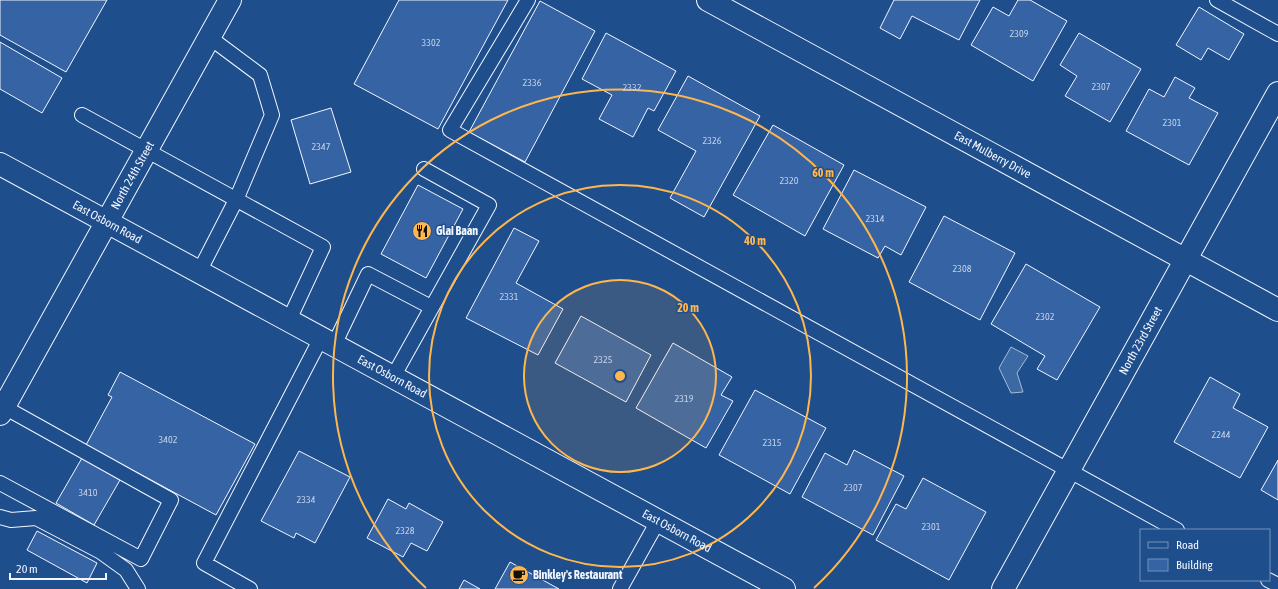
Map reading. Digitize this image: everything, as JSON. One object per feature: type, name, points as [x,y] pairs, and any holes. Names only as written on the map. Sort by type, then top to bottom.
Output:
[{"type":"main road","name":"North 24th Street","points":[[2,410],[230,0]]},
{"type":"main road","name":"East Mulberry Drive","points":[[708,0],[1278,310]]},
{"type":"main road","name":"North 23rd Street","points":[[1003,589],[1278,93]]},
{"type":"main road","name":"East Osborn Road","points":[[0,164],[784,589]]},
{"type":"lane","points":[[528,0],[450,130],[1175,529]]},
{"type":"lane","points":[[1217,0],[1278,34]]},
{"type":"lane","points":[[199,272],[236,200],[272,115],[260,75],[209,37]]},
{"type":"lane","points":[[82,115],[323,248],[288,320]]},
{"type":"lane","points":[[393,377],[489,205],[424,169]]},
{"type":"lane","points":[[250,589],[204,563],[327,341],[368,274],[431,307]]},
{"type":"lane","points":[[0,484],[141,559],[171,500],[2,410]]},
{"type":"lane","points":[[0,517],[11,520],[36,518],[107,557],[126,570],[138,589]]},
{"type":"lane","points":[[620,589],[658,521]]},
{"type":"water","points":[[1011,347],[1028,356],[1017,373],[1023,392],[1011,393],[999,368]]},
{"type":"building","points":[[0,0],[107,0],[66,72],[0,35]]},
{"type":"building","points":[[399,0],[508,0],[438,129],[354,84]]},
{"type":"building","points":[[894,0],[980,0],[959,40],[912,16],[900,39],[880,28]]},
{"type":"building","points":[[1018,0],[1030,0],[1067,21],[1033,81],[971,45],[993,7],[1009,16]]},
{"type":"building","points":[[540,1],[595,31],[525,162],[469,132]]},
{"type":"building","points":[[1199,7],[1244,34],[1229,60],[1208,48],[1201,60],[1176,45]]},
{"type":"building","points":[[606,33],[676,71],[654,111],[648,108],[633,137],[599,119],[612,95],[582,79]]},
{"type":"building","points":[[1079,33],[1141,69],[1110,122],[1065,96],[1077,76],[1060,65]]},
{"type":"building","points":[[0,42],[62,78],[42,113],[0,89]]},
{"type":"building","points":[[688,76],[760,116],[704,217],[670,198],[696,151],[658,130]]},
{"type":"building","points":[[1175,77],[1195,88],[1189,98],[1218,113],[1189,165],[1126,131],[1149,89],[1164,97]]},
{"type":"building","points":[[331,108],[351,172],[310,184],[291,120]]},
{"type":"building","points":[[773,125],[844,165],[805,236],[733,195]]},
{"type":"building","points":[[854,170],[926,207],[901,255],[885,246],[878,258],[823,229]]},
{"type":"building","name":"Glai Baan","points":[[418,185],[463,209],[426,278],[381,254]]},
{"type":"building","points":[[944,216],[1015,253],[980,320],[909,282]]},
{"type":"building","points":[[514,228],[539,241],[516,283],[563,309],[538,355],[466,318]]},
{"type":"building","points":[[1026,264],[1100,307],[1057,380],[1037,369],[1045,356],[991,324]]},
{"type":"building","points":[[581,316],[651,355],[626,402],[555,363]]},
{"type":"building","points":[[673,343],[732,377],[721,395],[733,401],[706,448],[636,408]]},
{"type":"building","points":[[120,372],[255,444],[216,515],[86,445],[112,397],[108,395]]},
{"type":"building","points":[[1210,377],[1240,394],[1233,408],[1268,427],[1240,478],[1174,442]]},
{"type":"building","points":[[755,390],[826,428],[790,494],[719,455]]},
{"type":"building","points":[[854,450],[904,476],[873,535],[802,497],[825,453],[847,465]]},
{"type":"building","points":[[299,451],[350,477],[315,543],[296,533],[294,538],[261,521]]},
{"type":"building","points":[[82,458],[120,480],[94,525],[56,503]]},
{"type":"building","points":[[1278,460],[1278,500],[1261,490]]},
{"type":"building","points":[[923,478],[986,512],[949,580],[876,540],[896,504],[906,509]]},
{"type":"building","points":[[388,499],[406,509],[409,503],[443,522],[427,551],[411,543],[403,557],[367,538]]},
{"type":"building","points":[[37,531],[97,563],[87,583],[27,550]]},
{"type":"building","name":"Binkley's Restaurant","points":[[510,562],[559,589],[495,589]]},
{"type":"building","points":[[464,580],[480,589],[459,589]]},
{"type":"place","name":"Glai Baan","points":[[422,231]]},
{"type":"place","name":"Binkley's Restaurant","points":[[519,575]]}]
